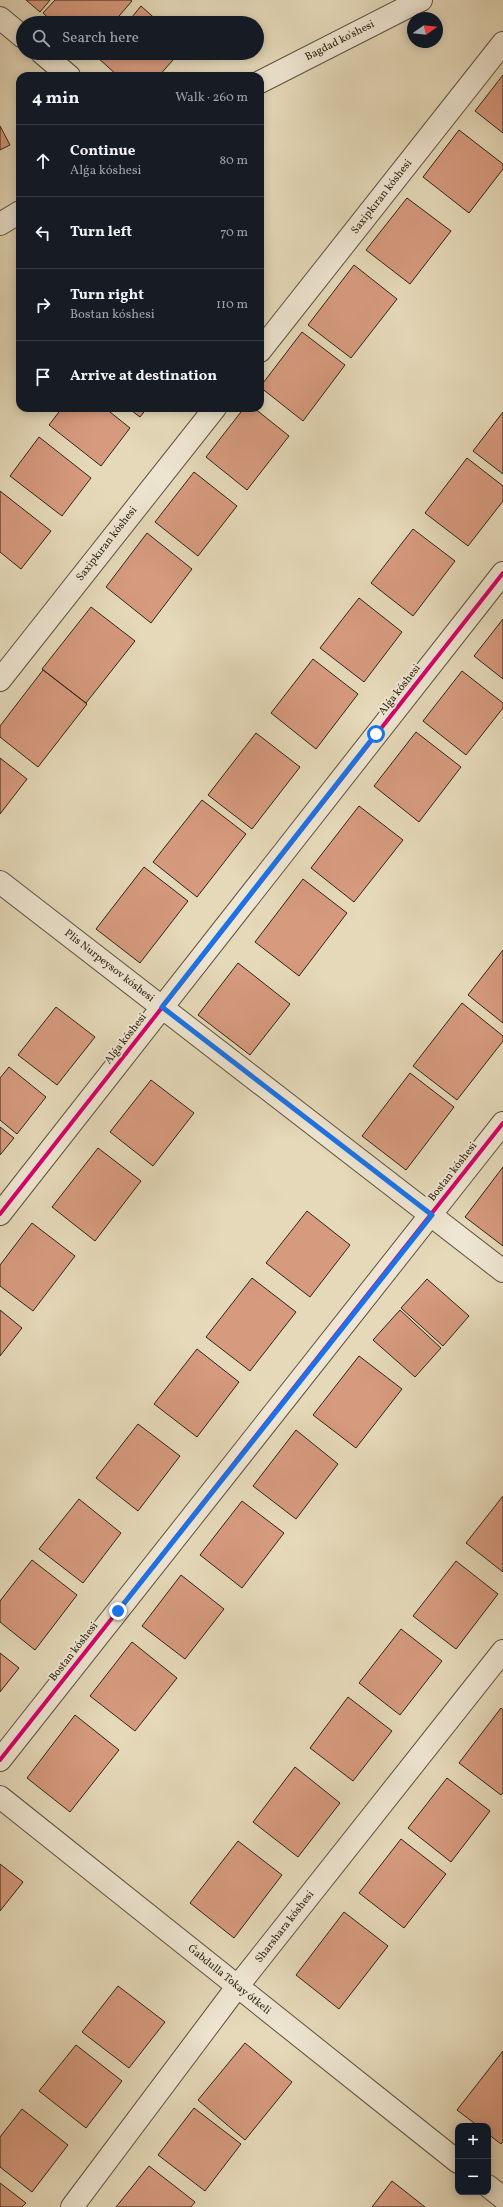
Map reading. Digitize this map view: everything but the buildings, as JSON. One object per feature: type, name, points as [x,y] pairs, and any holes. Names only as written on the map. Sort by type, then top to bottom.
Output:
[{"type":"street","name":"Bagdad ko'shesi","points":[[264,80],[421,0]]},
{"type":"street","points":[[0,18],[16,31]]},
{"type":"street","name":"Saxipkıran kóshesi","points":[[264,346],[503,43]]},
{"type":"street","points":[[50,60],[64,72]]},
{"type":"street","points":[[0,224],[16,214]]},
{"type":"street","name":"Saxipkıran kóshesi","points":[[0,680],[212,412]]},
{"type":"street","name":"Alǵa kóshesi","points":[[0,1214],[503,573]]},
{"type":"street","name":"Plis Nurpeysov kóshesi","points":[[0,882],[503,1271]]},
{"type":"street","name":"Bostan kóshesi","points":[[0,1760],[432,1215],[503,1123]]},
{"type":"street","name":"Sharshara kóshesi","points":[[72,2207],[237,1987],[503,1651]]},
{"type":"street","name":"Ǵabdulla Tokay ótkeli","points":[[0,1797],[455,2160]]},
{"type":"street","points":[[491,2188],[503,2198]]},
{"type":"cycle path","points":[[0,1214],[503,573]]},
{"type":"cycle path","points":[[0,1760],[503,1123]]},
{"type":"route","points":[[118,1611],[432,1215],[162,1007],[376,734]]}]
